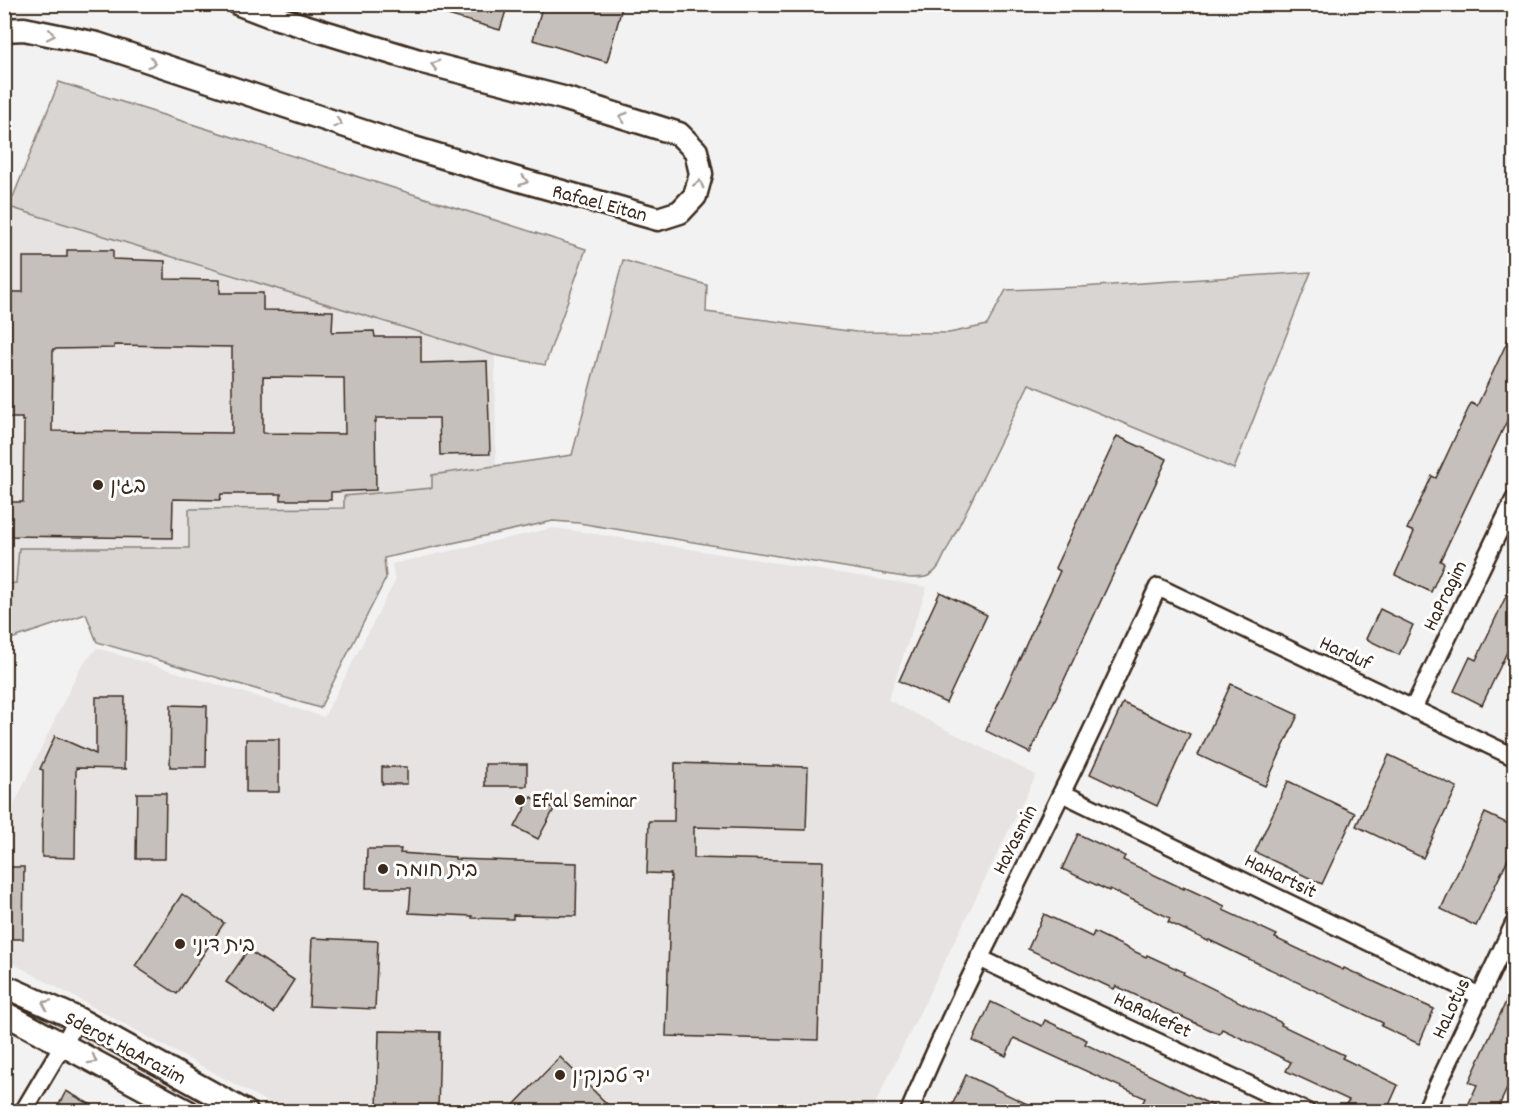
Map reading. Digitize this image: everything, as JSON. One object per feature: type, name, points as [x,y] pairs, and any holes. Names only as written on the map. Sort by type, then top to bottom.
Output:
[{"type":"main road","name":"Rafael Eitan","points":[[4,30],[24,29],[97,44],[410,147],[658,219],[680,212],[696,196],[701,174],[696,151],[679,134],[563,98],[419,61],[239,4]]},
{"type":"main road","name":"Sderot HaArazim","points":[[4,986],[78,1019],[246,1112]]},
{"type":"main road","name":"Sderot HaArazim","points":[[4,1013],[188,1112]]},
{"type":"street","name":"HaPragim","points":[[1413,709],[1515,500]]},
{"type":"street","name":"Harduf","points":[[1158,588],[1515,757]]},
{"type":"street","name":"HaYasmin","points":[[909,1112],[979,958],[1062,794],[1158,588]]},
{"type":"street","name":"HaHartsit","points":[[1062,794],[1480,996]]},
{"type":"street","name":"HaLotus","points":[[1425,1112],[1515,924]]},
{"type":"street","name":"HaRakefet","points":[[979,958],[1308,1112]]},
{"type":"street","points":[[23,1112],[78,1019]]},
{"type":"shaded area","points":[[59,82],[586,249],[545,365],[494,355],[9,207]]},
{"type":"shaded area","points":[[9,207],[495,355],[496,466],[432,475],[432,488],[344,496],[344,508],[189,509],[189,548],[19,548],[16,584],[5,584],[4,219]]},
{"type":"shaded area","points":[[623,260],[707,285],[706,312],[856,332],[949,333],[987,325],[1006,290],[1311,272],[1234,469],[1029,384],[939,566],[927,576],[910,578],[579,523],[553,521],[384,558],[386,578],[320,708],[97,642],[86,614],[5,641],[5,584],[16,583],[19,548],[189,548],[189,509],[344,508],[344,496],[432,488],[432,475],[572,455]]},
{"type":"shaded area","name":"Ef'al Seminar","points":[[553,528],[927,587],[888,700],[1036,775],[871,1112],[284,1111],[5,959],[4,825],[80,668],[97,648],[324,717],[395,581],[392,564]]},
{"type":"building","points":[[427,4],[508,4],[500,30],[427,9]]},
{"type":"building","points":[[543,4],[623,4],[607,62],[533,40]]},
{"type":"building","points":[[67,250],[113,250],[113,259],[165,261],[165,279],[220,280],[220,293],[263,293],[263,310],[333,311],[332,332],[374,331],[375,337],[421,337],[421,363],[487,361],[490,454],[440,455],[439,418],[376,418],[376,490],[331,492],[331,500],[281,500],[281,494],[221,494],[220,500],[173,499],[172,538],[4,536],[4,502],[23,502],[24,421],[22,418],[4,418],[4,292],[23,292],[23,257],[67,257]],"holes":[[[114,345],[232,347],[232,433],[52,431],[53,349],[114,348]],[[263,377],[344,378],[345,434],[263,433]]]},
{"type":"building","points":[[1515,325],[1515,404],[1440,561],[1444,563],[1431,592],[1395,575],[1414,532],[1407,529],[1432,476],[1436,478],[1471,403],[1477,406]]},
{"type":"building","points":[[1117,436],[1167,459],[1030,753],[986,731],[1060,571],[1055,568]]},
{"type":"building","points":[[1515,577],[1515,655],[1507,652],[1482,705],[1454,691],[1470,657],[1476,660]]},
{"type":"building","points":[[940,592],[987,615],[946,703],[899,681]]},
{"type":"building","points":[[1380,609],[1413,625],[1399,655],[1366,639]]},
{"type":"building","points":[[1231,684],[1298,715],[1265,786],[1198,755]]},
{"type":"building","points":[[96,697],[125,697],[124,768],[127,769],[76,768],[75,858],[42,857],[43,770],[40,769],[55,736],[96,754]]},
{"type":"building","points":[[1123,703],[1190,734],[1157,806],[1090,774]]},
{"type":"building","points":[[171,705],[207,706],[206,767],[170,767]]},
{"type":"building","points":[[246,739],[279,739],[279,792],[246,792]]},
{"type":"building","points":[[1389,755],[1457,787],[1423,858],[1356,826]]},
{"type":"building","points":[[675,763],[808,767],[806,830],[694,827],[694,858],[823,861],[818,1040],[666,1036],[671,874],[647,873],[649,821],[674,821]]},
{"type":"building","points":[[485,764],[527,764],[527,786],[485,786]]},
{"type":"building","points":[[382,767],[407,767],[407,784],[382,784]]},
{"type":"building","points":[[1288,781],[1355,813],[1322,884],[1255,852]]},
{"type":"building","points":[[137,793],[166,793],[165,859],[136,859]]},
{"type":"building","points":[[531,797],[554,809],[538,839],[515,827]]},
{"type":"building","points":[[1485,813],[1515,827],[1515,844],[1476,926],[1441,909]]},
{"type":"building","points":[[1078,834],[1125,856],[1123,860],[1225,906],[1223,910],[1277,935],[1275,938],[1434,1009],[1419,1044],[1381,1026],[1383,1023],[1168,922],[1170,918],[1062,869]]},
{"type":"building","points":[[367,849],[401,849],[400,853],[455,857],[455,859],[577,863],[576,916],[513,915],[513,919],[409,913],[411,888],[366,888]]},
{"type":"building","points":[[4,867],[24,867],[23,939],[4,939]]},
{"type":"building","name":"בית דיני","points":[[182,894],[224,923],[177,994],[135,966]]},
{"type":"building","points":[[1044,914],[1092,937],[1094,932],[1184,972],[1183,974],[1282,1023],[1281,1025],[1344,1055],[1342,1058],[1398,1085],[1386,1112],[1362,1112],[1346,1104],[1349,1100],[1286,1071],[1291,1062],[1222,1029],[1219,1034],[1116,986],[1114,989],[1028,949]]},
{"type":"building","points":[[312,938],[378,941],[375,1009],[309,1006]]},
{"type":"building","points":[[248,950],[294,980],[273,1013],[226,982]]},
{"type":"building","points":[[1515,982],[1515,1072],[1496,1112],[1465,1112],[1477,1085],[1469,1082]]},
{"type":"building","points":[[991,1002],[1042,1026],[1045,1020],[1087,1040],[1085,1044],[1226,1112],[1138,1112],[1145,1098],[1014,1038],[1006,1056],[973,1041]]},
{"type":"building","points":[[379,1031],[440,1032],[438,1112],[377,1112]]},
{"type":"building","name":"יד טבנקין","points":[[560,1057],[615,1112],[507,1112]]},
{"type":"building","points":[[966,1075],[1044,1112],[949,1112]]},
{"type":"building","points":[[66,1091],[104,1112],[55,1112]]},
{"type":"place","name":"בגין","points":[[98,485]]},
{"type":"place","name":"Ef'al Seminar","points":[[520,800]]},
{"type":"place","name":"בית חומה","points":[[383,869]]},
{"type":"place","name":"בית דיני","points":[[180,944]]},
{"type":"place","name":"יד טבנקין","points":[[560,1075]]}]
